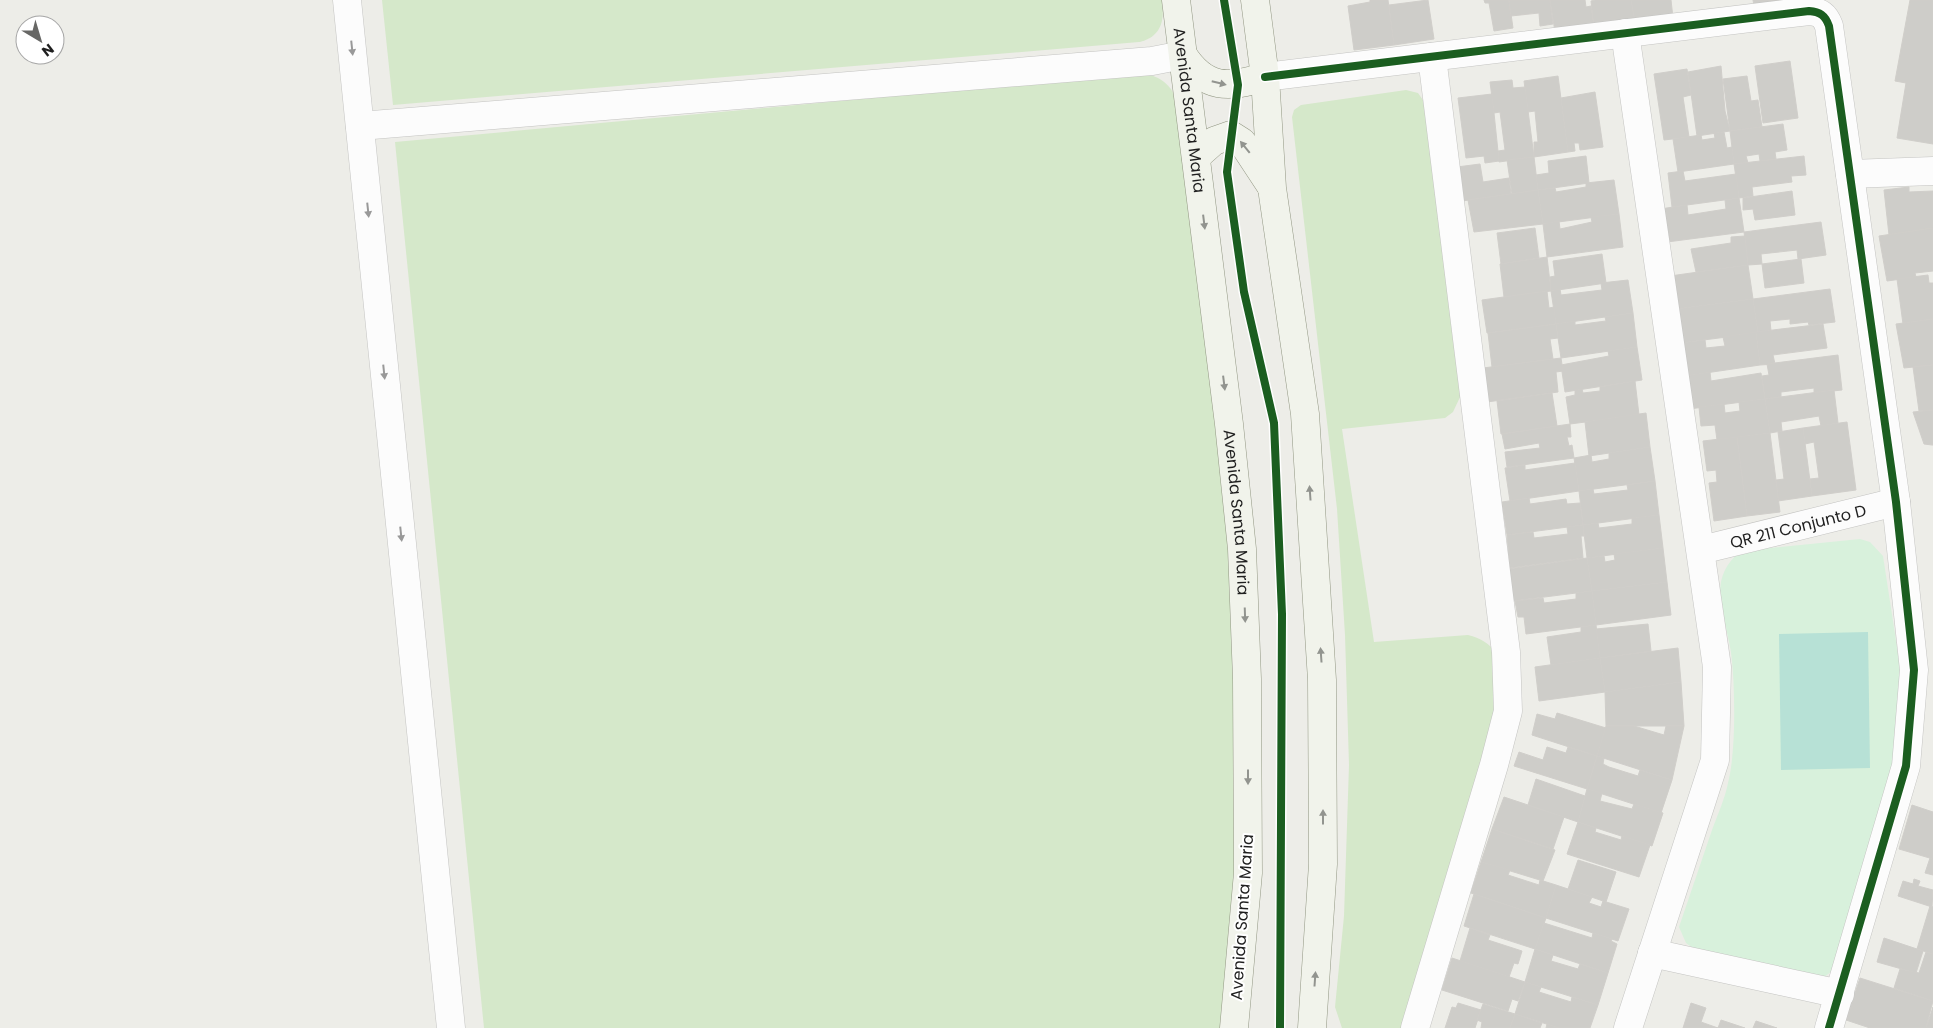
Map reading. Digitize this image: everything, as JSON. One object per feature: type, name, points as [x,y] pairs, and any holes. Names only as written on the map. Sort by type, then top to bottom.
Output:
[{"type":"main road","name":"Avenida Santa Maria","points":[[1176,0],[1230,424],[1242,549],[1247,678],[1248,873],[1234,1028]]},
{"type":"main road","points":[[1255,0],[1265,77],[1272,188],[1305,414],[1322,680],[1323,864],[1312,1028]]},
{"type":"main road","points":[[1183,55],[1193,71],[1207,80],[1222,85],[1238,85],[1265,77]]},
{"type":"main road","points":[[1196,157],[1214,141],[1231,135],[1242,142],[1272,188]]},
{"type":"street","points":[[347,0],[451,1028]]},
{"type":"street","points":[[1265,77],[1809,11],[1818,12],[1826,18],[1829,26],[1896,502],[1914,670],[1906,766],[1829,1028]]},
{"type":"street","points":[[1625,33],[1717,667],[1715,760],[1628,1028]]},
{"type":"street","points":[[360,126],[1142,62],[1183,55]]},
{"type":"street","points":[[1415,1028],[1494,766],[1508,711],[1506,652],[1432,57]]},
{"type":"street","points":[[1850,174],[1933,171]]},
{"type":"street","name":"QR 211 Conjunto D","points":[[1701,550],[1896,502]]},
{"type":"street","points":[[1652,953],[1840,994]]},
{"type":"green space","points":[[382,0],[1162,0],[1163,15],[1157,32],[1146,40],[1139,42],[393,105]]},
{"type":"green space","points":[[1143,73],[1164,82],[1177,100],[1224,489],[1234,609],[1236,854],[1221,1028],[484,1028],[395,142]]},
{"type":"green space","points":[[1406,90],[1418,93],[1425,103],[1461,395],[1453,412],[1445,418],[1342,429],[1374,642],[1468,635],[1481,639],[1497,653],[1494,738],[1403,1028],[1342,1028],[1335,1007],[1344,916],[1349,765],[1345,635],[1337,509],[1292,117],[1294,110],[1301,105]]},
{"type":"green space","points":[[1860,539],[1870,542],[1883,556],[1903,686],[1905,723],[1832,971],[1823,978],[1693,948],[1686,943],[1679,927],[1725,794],[1731,770],[1734,722],[1733,674],[1730,646],[1721,602],[1720,589],[1723,576],[1729,563],[1741,551]]},
{"type":"shaded area","points":[[1868,632],[1870,768],[1781,770],[1779,634]]},
{"type":"building","points":[[1370,0],[1388,0],[1394,45],[1354,50],[1348,6],[1370,2]]},
{"type":"building","points":[[1428,0],[1434,39],[1394,45],[1389,5]]},
{"type":"building","points":[[1484,0],[1509,0],[1513,28],[1494,31],[1489,3],[1485,3]]},
{"type":"building","points":[[1509,0],[1550,0],[1553,24],[1540,26],[1539,13],[1511,16]]},
{"type":"building","points":[[1550,0],[1585,0],[1586,7],[1591,6],[1594,27],[1555,32]]},
{"type":"building","points":[[1631,0],[1635,22],[1594,27],[1591,1]]},
{"type":"building","points":[[1631,0],[1671,0],[1673,18],[1635,22]]},
{"type":"building","points":[[1753,0],[1794,0],[1754,6]]},
{"type":"building","points":[[1910,0],[1933,0],[1933,144],[1897,138],[1906,83],[1895,81]]},
{"type":"building","points":[[1790,61],[1798,118],[1763,123],[1755,66]]},
{"type":"building","points":[[1721,66],[1725,111],[1730,131],[1697,136],[1688,72]]},
{"type":"building","points":[[1687,69],[1691,95],[1683,97],[1689,137],[1664,140],[1654,74]]},
{"type":"building","points":[[1558,76],[1568,152],[1534,157],[1534,142],[1538,142],[1535,111],[1528,112],[1524,81]]},
{"type":"building","points":[[1747,76],[1751,101],[1758,100],[1762,127],[1730,131],[1723,79]]},
{"type":"building","points":[[1512,80],[1513,88],[1525,87],[1534,157],[1499,162],[1498,151],[1505,150],[1500,112],[1494,113],[1490,82]]},
{"type":"building","points":[[1595,92],[1603,147],[1580,150],[1579,143],[1574,143],[1575,151],[1568,152],[1561,98]]},
{"type":"building","points":[[1492,94],[1499,161],[1485,163],[1484,156],[1466,158],[1458,98]]},
{"type":"building","points":[[1783,124],[1787,150],[1775,152],[1776,159],[1760,161],[1759,154],[1746,156],[1748,163],[1734,164],[1730,131]]},
{"type":"building","points":[[1724,132],[1727,148],[1732,147],[1734,164],[1678,172],[1673,139],[1701,135],[1702,140],[1715,138],[1714,133]]},
{"type":"building","points":[[1586,156],[1589,183],[1538,190],[1536,175],[1549,173],[1548,161]]},
{"type":"building","points":[[1804,156],[1806,175],[1791,176],[1792,182],[1752,187],[1753,196],[1739,198],[1734,164]]},
{"type":"building","points":[[1534,157],[1538,190],[1512,194],[1507,160]]},
{"type":"building","points":[[1480,164],[1483,182],[1509,178],[1511,194],[1462,201],[1457,167]]},
{"type":"building","points":[[1683,171],[1685,181],[1736,174],[1739,198],[1672,207],[1668,173]]},
{"type":"building","points":[[1614,180],[1619,214],[1543,224],[1538,190],[1555,188],[1556,192],[1586,187],[1586,183]]},
{"type":"building","points":[[1909,187],[1909,192],[1933,191],[1933,228],[1889,235],[1884,190]]},
{"type":"building","points":[[1538,190],[1543,224],[1474,232],[1468,200]]},
{"type":"building","points":[[1792,191],[1795,215],[1755,220],[1753,209],[1743,210],[1743,198]]},
{"type":"building","points":[[1739,198],[1744,232],[1667,242],[1660,209],[1687,205],[1688,215],[1726,209],[1725,200]]},
{"type":"building","points":[[1619,214],[1623,247],[1547,257],[1543,224],[1559,221],[1560,229],[1592,222],[1591,217]]},
{"type":"building","points":[[1821,222],[1826,255],[1798,259],[1797,250],[1761,254],[1762,264],[1748,265],[1744,232]]},
{"type":"building","points":[[1535,228],[1539,258],[1501,264],[1497,233]]},
{"type":"building","points":[[1933,228],[1933,271],[1915,273],[1916,277],[1887,281],[1879,236]]},
{"type":"building","points":[[1745,236],[1748,265],[1696,272],[1691,249],[1731,243],[1731,237]]},
{"type":"building","points":[[1602,254],[1606,283],[1551,291],[1550,277],[1555,276],[1553,261]]},
{"type":"building","points":[[1547,257],[1551,291],[1504,297],[1500,264]]},
{"type":"building","points":[[1801,259],[1804,283],[1765,288],[1762,264]]},
{"type":"building","points":[[1748,265],[1753,299],[1676,309],[1670,276]]},
{"type":"building","points":[[1928,275],[1929,283],[1933,283],[1933,319],[1903,324],[1897,279]]},
{"type":"building","points":[[1628,280],[1633,313],[1556,324],[1551,291],[1560,289],[1561,295],[1602,290],[1601,283]]},
{"type":"building","points":[[1830,289],[1835,322],[1809,325],[1808,322],[1790,324],[1790,319],[1770,321],[1771,331],[1758,333],[1753,299]]},
{"type":"building","points":[[1547,291],[1549,308],[1554,307],[1556,324],[1487,333],[1482,300]]},
{"type":"building","points":[[1753,299],[1758,333],[1680,343],[1676,309]]},
{"type":"building","points":[[1633,313],[1637,347],[1561,358],[1556,324],[1575,321],[1575,325],[1606,321],[1605,317]]},
{"type":"building","points":[[1933,319],[1933,365],[1904,368],[1896,324]]},
{"type":"building","points":[[1556,324],[1558,338],[1550,339],[1553,359],[1492,367],[1488,333]]},
{"type":"building","points":[[1823,324],[1827,348],[1773,355],[1775,364],[1760,365],[1756,332]]},
{"type":"building","points":[[1756,332],[1760,365],[1685,376],[1680,343],[1705,340],[1706,348],[1725,346],[1723,337]]},
{"type":"building","points":[[1637,347],[1642,380],[1565,392],[1561,365],[1609,356],[1608,351]]},
{"type":"building","points":[[1838,355],[1842,390],[1814,393],[1814,388],[1781,392],[1781,397],[1765,399],[1762,376],[1769,375],[1767,364]]},
{"type":"building","points":[[1561,358],[1563,371],[1556,372],[1558,392],[1487,402],[1483,368]]},
{"type":"building","points":[[1933,365],[1933,410],[1919,411],[1913,367]]},
{"type":"building","points":[[1710,372],[1711,381],[1761,373],[1765,399],[1689,409],[1685,376]]},
{"type":"building","points":[[1635,381],[1639,415],[1570,424],[1566,397],[1575,395],[1575,390],[1582,389],[1583,393],[1600,391],[1600,387]]},
{"type":"building","points":[[1834,390],[1838,423],[1821,426],[1819,416],[1781,422],[1782,431],[1770,433],[1765,399]]},
{"type":"building","points":[[1552,393],[1557,426],[1501,434],[1497,401]]},
{"type":"building","points":[[1765,399],[1770,433],[1717,440],[1715,425],[1701,426],[1699,407],[1724,404],[1725,413],[1740,411],[1739,402]]},
{"type":"building","points":[[1933,410],[1933,445],[1924,444],[1913,412]]},
{"type":"building","points":[[1646,413],[1650,447],[1589,456],[1585,422]]},
{"type":"building","points":[[1847,422],[1856,490],[1812,496],[1810,479],[1819,478],[1814,442],[1805,444],[1803,428]]},
{"type":"building","points":[[1570,424],[1571,437],[1567,437],[1569,446],[1572,445],[1574,458],[1507,467],[1505,452],[1540,448],[1539,443],[1505,449],[1502,434]]},
{"type":"building","points":[[1803,428],[1812,496],[1778,501],[1776,480],[1784,479],[1778,432]]},
{"type":"building","points":[[1770,433],[1780,512],[1747,516],[1737,437]]},
{"type":"building","points":[[1737,437],[1747,516],[1714,521],[1709,483],[1717,482],[1716,470],[1707,471],[1703,441]]},
{"type":"building","points":[[1650,447],[1655,481],[1579,491],[1574,458],[1591,455],[1592,462],[1609,459],[1609,453]]},
{"type":"building","points":[[1575,463],[1579,491],[1510,501],[1505,468],[1525,465],[1525,470]]},
{"type":"building","points":[[1655,481],[1659,515],[1583,525],[1579,491],[1593,489],[1594,494],[1628,490],[1627,485]]},
{"type":"building","points":[[1529,498],[1530,504],[1566,499],[1567,504],[1580,503],[1583,525],[1507,535],[1502,502]]},
{"type":"building","points":[[1659,515],[1663,548],[1587,558],[1583,525],[1598,523],[1599,528],[1632,524],[1632,518]]},
{"type":"building","points":[[1583,525],[1584,536],[1581,536],[1583,558],[1510,568],[1507,535],[1533,532],[1534,538],[1568,534],[1567,527]]},
{"type":"building","points":[[1663,548],[1667,582],[1592,591],[1587,558],[1604,556],[1605,562],[1615,560],[1614,554]]},
{"type":"building","points":[[1587,558],[1592,591],[1513,601],[1508,569]]},
{"type":"building","points":[[1667,582],[1671,615],[1596,625],[1592,591]]},
{"type":"building","points":[[1592,591],[1596,625],[1526,634],[1524,617],[1518,617],[1515,601],[1543,598],[1544,603],[1576,599],[1576,593]]},
{"type":"building","points":[[1648,624],[1651,651],[1600,658],[1596,629]]},
{"type":"building","points":[[1596,625],[1600,658],[1551,665],[1547,637],[1581,632],[1581,627]]},
{"type":"building","points":[[1678,648],[1681,682],[1605,692],[1600,658]]},
{"type":"building","points":[[1600,658],[1605,692],[1539,701],[1535,667]]},
{"type":"building","points":[[1681,682],[1684,726],[1606,726],[1605,692]]},
{"type":"building","points":[[1557,713],[1606,728],[1597,756],[1532,735],[1537,714],[1555,719]]},
{"type":"building","points":[[1606,726],[1634,726],[1664,735],[1666,726],[1684,726],[1672,780],[1597,756]]},
{"type":"building","points":[[1547,747],[1566,753],[1568,747],[1597,756],[1587,789],[1514,766],[1519,752],[1543,760]]},
{"type":"building","points":[[1597,756],[1604,758],[1603,764],[1609,767],[1638,776],[1640,770],[1672,780],[1661,813],[1587,789]]},
{"type":"building","points":[[1536,779],[1585,796],[1578,822],[1528,805]]},
{"type":"building","points":[[1587,789],[1602,793],[1600,801],[1632,809],[1634,804],[1663,813],[1652,846],[1578,822]]},
{"type":"building","points":[[1504,797],[1564,817],[1553,849],[1492,829]]},
{"type":"building","points":[[1912,805],[1933,812],[1933,859],[1899,849]]},
{"type":"building","points":[[1578,822],[1596,828],[1595,832],[1621,840],[1622,836],[1650,845],[1639,877],[1567,854]]},
{"type":"building","points":[[1492,829],[1555,850],[1543,881],[1481,862]]},
{"type":"building","points":[[1930,858],[1933,859],[1933,875],[1925,873]]},
{"type":"building","points":[[1578,860],[1616,872],[1606,902],[1568,889]]},
{"type":"building","points":[[1481,862],[1510,870],[1508,875],[1539,885],[1540,880],[1556,885],[1546,918],[1471,893]]},
{"type":"building","points":[[1914,879],[1920,881],[1918,886],[1933,890],[1932,907],[1898,896],[1903,881],[1913,884]]},
{"type":"building","points":[[1556,885],[1592,897],[1589,903],[1601,907],[1603,901],[1629,909],[1618,941],[1546,918]]},
{"type":"building","points":[[1474,894],[1546,918],[1535,949],[1464,926]]},
{"type":"building","points":[[1930,906],[1933,907],[1933,954],[1917,949]]},
{"type":"building","points":[[1544,923],[1592,938],[1593,933],[1612,939],[1611,941],[1617,944],[1608,973],[1535,949]]},
{"type":"building","points":[[1470,928],[1490,935],[1488,940],[1522,951],[1518,964],[1514,963],[1509,977],[1460,961]]},
{"type":"building","points":[[1884,938],[1923,951],[1916,973],[1877,962]]},
{"type":"building","points":[[1535,949],[1553,955],[1551,961],[1578,969],[1580,964],[1608,973],[1598,1005],[1525,982]]},
{"type":"building","points":[[1926,952],[1933,954],[1933,1001],[1894,988],[1900,969],[1919,973]]},
{"type":"building","points":[[1452,958],[1525,982],[1518,1001],[1512,999],[1508,1011],[1442,990]]},
{"type":"building","points":[[1860,978],[1933,1001],[1926,1028],[1870,1028],[1846,1020]]},
{"type":"building","points":[[1525,982],[1541,987],[1539,992],[1571,1002],[1572,997],[1598,1005],[1590,1028],[1559,1028],[1515,1014]]},
{"type":"building","points":[[1458,1003],[1481,1010],[1475,1028],[1445,1028],[1452,1007],[1456,1008]]},
{"type":"building","points":[[1691,1003],[1706,1008],[1701,1022],[1718,1028],[1683,1028]]},
{"type":"building","points":[[1483,1004],[1515,1014],[1510,1028],[1481,1028],[1482,1022],[1477,1020]]},
{"type":"building","points":[[1933,1007],[1933,1028],[1926,1028]]},
{"type":"building","points":[[1515,1014],[1542,1023],[1540,1028],[1510,1028]]},
{"type":"building","points":[[1721,1020],[1745,1028],[1718,1028]]},
{"type":"building","points":[[1756,1021],[1777,1028],[1753,1028]]},
{"type":"building","points":[[1547,1024],[1559,1028],[1546,1028]]},
{"type":"cycle path","points":[[1224,0],[1238,85],[1227,172],[1244,292],[1274,423],[1282,614],[1280,1028]]},
{"type":"cycle path","points":[[1265,77],[1809,11],[1819,13],[1826,19],[1829,26],[1896,502],[1914,670],[1906,766],[1829,1028]]}]
